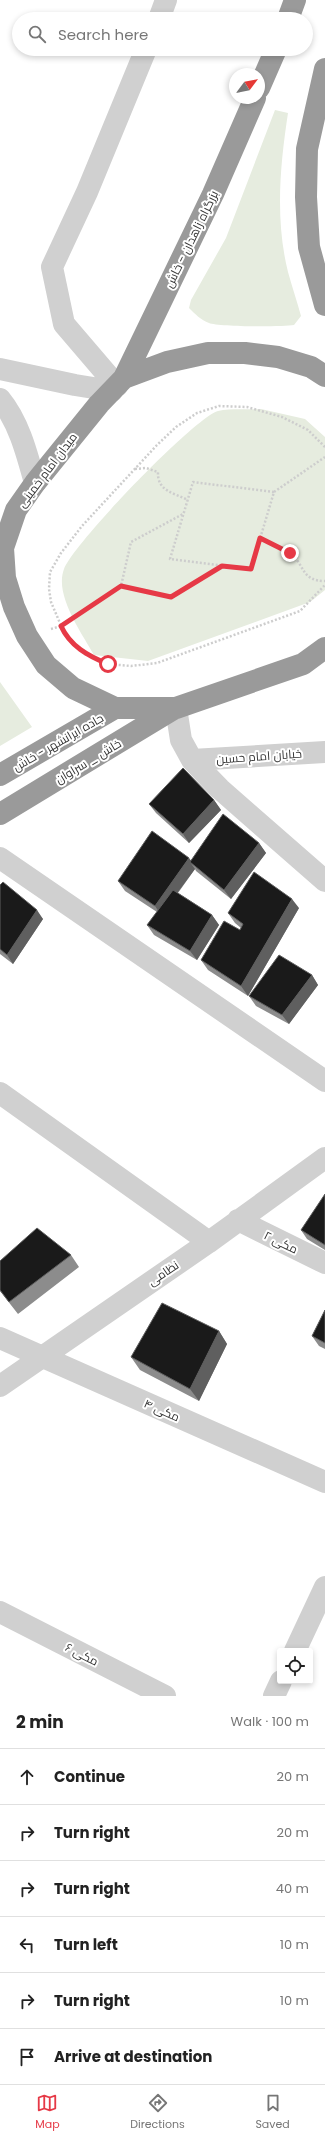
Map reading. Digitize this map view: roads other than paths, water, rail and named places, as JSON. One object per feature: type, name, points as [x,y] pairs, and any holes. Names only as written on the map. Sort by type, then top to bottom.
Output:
[{"type":"highway","points":[[291,12],[295,0]]},
{"type":"highway","points":[[265,74],[273,56]]},
{"type":"highway","points":[[325,70],[307,149],[306,197],[309,247],[325,304]]},
{"type":"highway","name":"بزرگراه زاهدان - خاش","points":[[117,385],[213,194],[252,104]]},
{"type":"highway","name":"میدان امام خمینی","points":[[325,376],[311,367],[278,357],[245,353],[208,353],[167,362],[117,385],[35,483],[16,510],[3,548],[5,578],[14,607],[27,636],[46,665],[73,688],[115,708],[176,708],[303,664],[325,648]]},
{"type":"highway","points":[[0,525],[16,510]]},
{"type":"highway","name":"جاده ایرانشهر - خاش","points":[[0,775],[115,708]]},
{"type":"highway","name":"خاش _ سراوان","points":[[0,814],[176,708]]},
{"type":"street","points":[[162,12],[166,0]]},
{"type":"street","points":[[117,385],[64,324],[52,267],[87,192],[143,56]]},
{"type":"street","points":[[0,369],[75,385],[117,385]]},
{"type":"street","points":[[0,399],[9,410],[26,449],[35,483]]},
{"type":"street","points":[[176,708],[181,740],[192,760],[220,789],[325,881]]},
{"type":"street","name":"خیابان امام حسین","points":[[192,760],[325,752]]},
{"type":"street","points":[[0,858],[325,1081]]},
{"type":"street","points":[[0,1093],[208,1242]]},
{"type":"street","name":"نظامی","points":[[0,1386],[40,1356],[208,1242],[325,1158]]},
{"type":"street","name":"مکی ۲","points":[[238,1220],[325,1264]]},
{"type":"street","name":"مکی ۴","points":[[0,1338],[325,1482]]},
{"type":"street","points":[[296,1648],[325,1587]]},
{"type":"street","name":"مکی ۶","points":[[0,1612],[164,1696]]},
{"type":"street","points":[[274,1696],[280,1684]]}]
